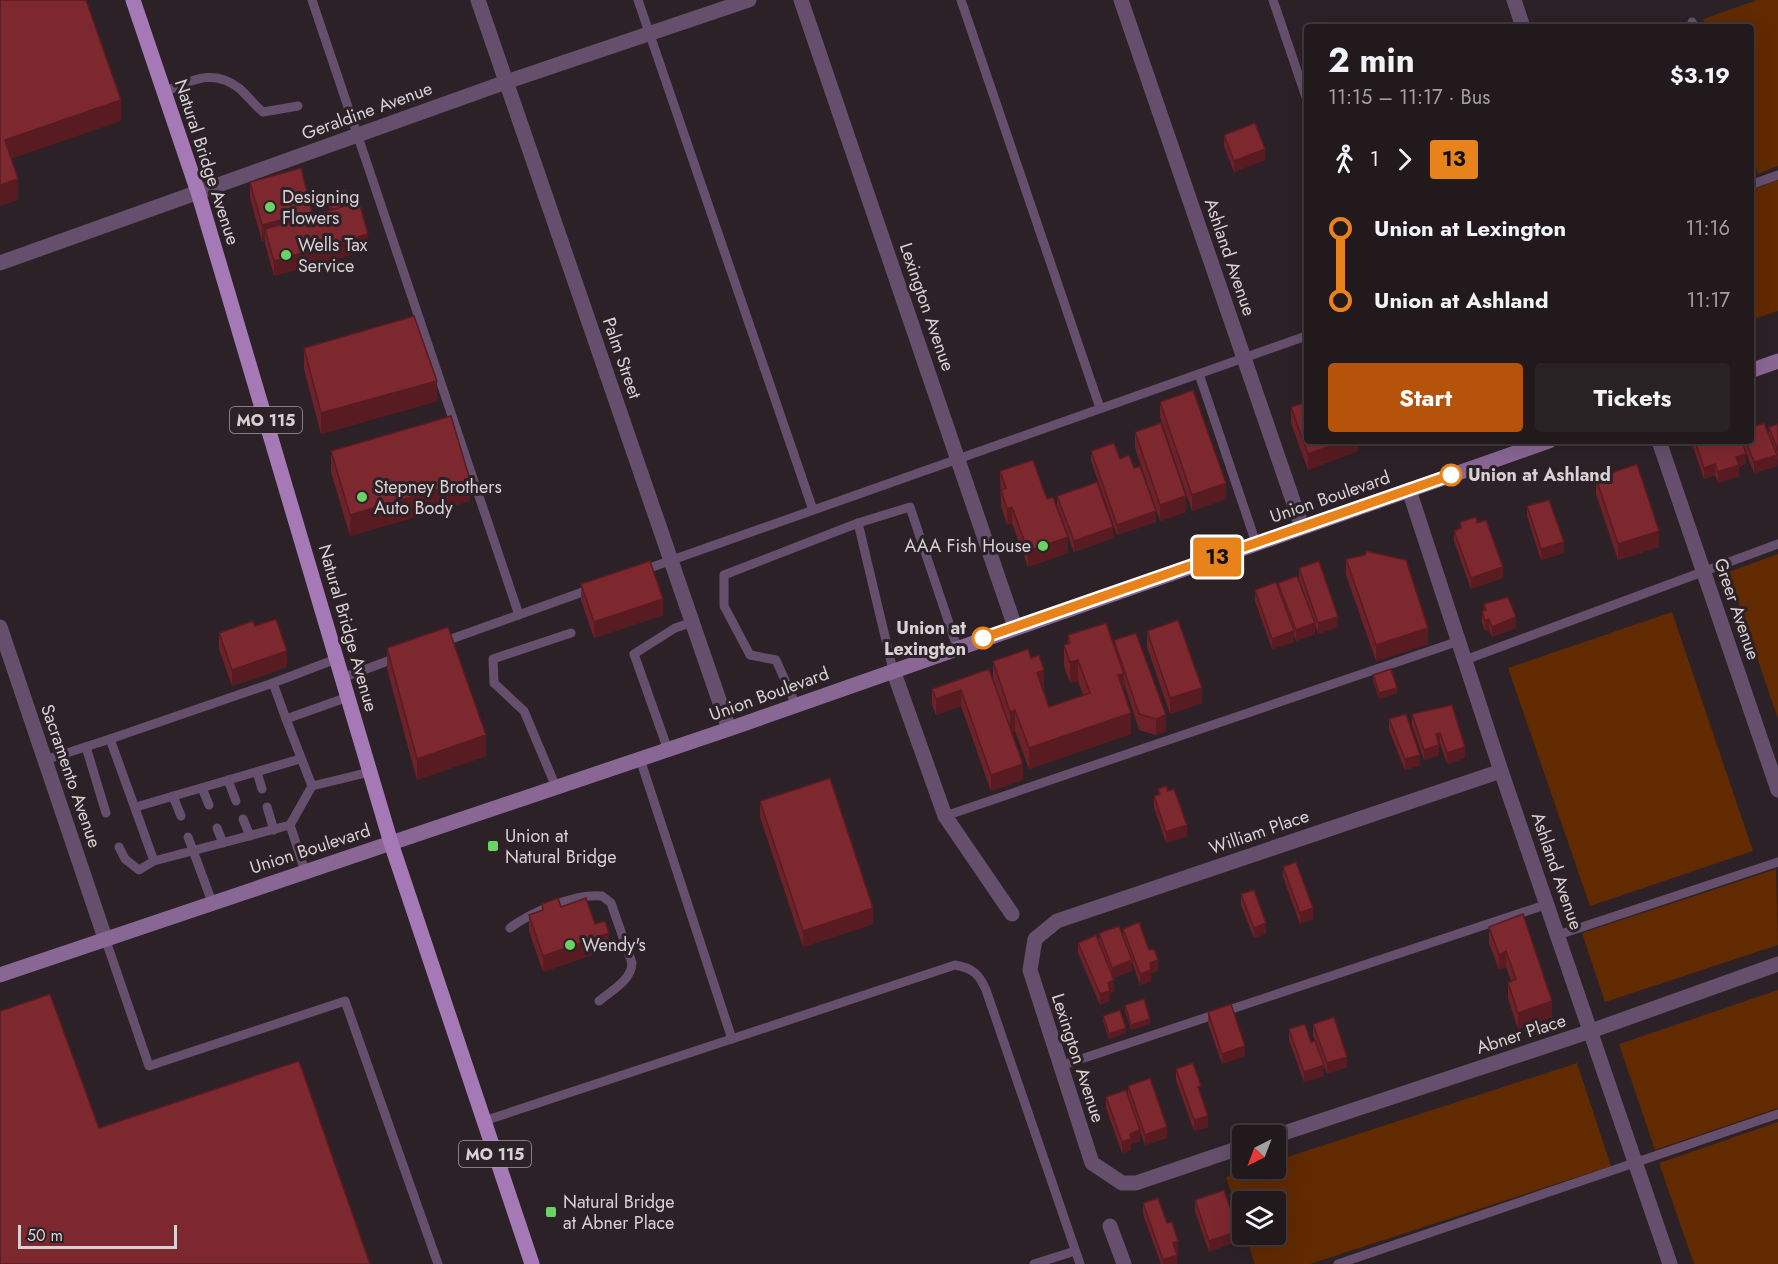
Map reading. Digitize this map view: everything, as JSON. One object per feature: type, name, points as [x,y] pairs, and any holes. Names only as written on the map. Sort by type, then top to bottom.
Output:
[{"type":"main road","name":"Natural Bridge Avenue","points":[[133,0],[198,192],[391,843],[532,1264]]},
{"type":"main road","points":[[1754,370],[1778,361]]},
{"type":"main road","name":"Union Boulevard","points":[[0,975],[729,729],[1535,444]]},
{"type":"street","name":"Palm Street","points":[[478,0],[729,729]]},
{"type":"street","name":"Geraldine Avenue","points":[[0,262],[506,82],[749,0]]},
{"type":"street","name":"Lexington Avenue","points":[[801,0],[1015,627]]},
{"type":"street","name":"Ashland Avenue","points":[[1121,0],[1302,527]]},
{"type":"street","points":[[1514,0],[1522,24]]},
{"type":"street","name":"Greer Avenue","points":[[1660,444],[1778,790]]},
{"type":"street","name":"Ashland Avenue","points":[[1409,490],[1501,771],[1670,1264]]},
{"type":"street","name":"Sacramento Avenue","points":[[0,627],[105,938]]},
{"type":"street","points":[[893,670],[945,816],[1012,914]]},
{"type":"street","name":"William Place","points":[[1035,939],[1057,921],[1501,771]]},
{"type":"street","name":"Lexington Avenue","points":[[1035,939],[1030,970],[1092,1163],[1122,1183],[1136,1183],[1232,1150]]},
{"type":"street","name":"Abner Place","points":[[1286,1132],[1591,1031],[1778,964]]},
{"type":"street","points":[[1110,1226],[1124,1264]]},
{"type":"lane","points":[[312,0],[519,615]]},
{"type":"lane","points":[[638,0],[813,510]]},
{"type":"lane","points":[[961,0],[1100,408]]},
{"type":"lane","points":[[1273,0],[1304,91]]},
{"type":"lane","points":[[164,92],[204,76],[215,76],[230,81],[263,112],[298,106]]},
{"type":"lane","points":[[1754,184],[1778,175]]},
{"type":"lane","points":[[627,576],[1304,337]]},
{"type":"lane","points":[[1199,374],[1256,543]]},
{"type":"lane","points":[[796,705],[776,660],[750,655],[724,606],[724,575],[858,523],[910,507],[957,647]]},
{"type":"lane","points":[[858,523],[893,670]]},
{"type":"lane","points":[[1465,660],[1778,544]]},
{"type":"lane","points":[[430,646],[606,584]]},
{"type":"lane","points":[[668,750],[634,654],[675,628],[693,622]]},
{"type":"lane","points":[[556,787],[524,711],[494,683],[492,659],[571,633]]},
{"type":"lane","points":[[945,816],[1459,641]]},
{"type":"lane","points":[[342,678],[408,654]]},
{"type":"lane","points":[[45,760],[273,683],[336,659]]},
{"type":"lane","points":[[273,683],[312,786]]},
{"type":"lane","points":[[286,719],[348,696]]},
{"type":"lane","points":[[110,739],[154,861]]},
{"type":"lane","points":[[86,747],[106,813]]},
{"type":"lane","points":[[136,807],[300,759]]},
{"type":"lane","points":[[640,759],[732,1039]]},
{"type":"lane","points":[[257,772],[262,789]]},
{"type":"lane","points":[[119,847],[134,869],[139,870],[154,861],[274,830],[290,825],[312,786],[370,772]]},
{"type":"lane","points":[[228,780],[236,801]]},
{"type":"lane","points":[[202,788],[209,805]]},
{"type":"lane","points":[[173,796],[181,816]]},
{"type":"lane","points":[[267,807],[274,830]]},
{"type":"lane","points":[[243,819],[250,836]]},
{"type":"lane","points":[[290,825],[305,871]]},
{"type":"lane","points":[[217,828],[223,843]]},
{"type":"lane","points":[[188,837],[212,902]]},
{"type":"lane","points":[[1558,935],[1778,862]]},
{"type":"lane","points":[[510,928],[522,919],[580,897],[602,896],[611,903],[632,963],[632,971],[627,979],[598,1001]]},
{"type":"lane","points":[[1060,1066],[1548,904]]},
{"type":"lane","points":[[105,938],[149,1066],[345,1001],[438,1264]]},
{"type":"lane","points":[[484,1121],[956,965],[967,967],[979,975],[986,990],[1080,1264]]},
{"type":"lane","points":[[1338,1264],[1778,1114]]},
{"type":"lane","points":[[1034,1264],[1075,1251]]},
{"type":"shaded area","points":[[1757,0],[1778,0],[1778,166],[1758,174],[1754,161],[1754,24],[1705,24],[1703,19]]},
{"type":"shaded area","points":[[1778,180],[1778,311],[1754,319],[1754,189]]},
{"type":"shaded area","points":[[1778,554],[1778,719],[1728,572]]},
{"type":"shaded area","points":[[1672,612],[1753,851],[1590,906],[1508,668]]},
{"type":"shaded area","points":[[1776,869],[1778,945],[1605,1002],[1582,933]]},
{"type":"shaded area","points":[[1778,990],[1778,1108],[1655,1150],[1619,1044]]},
{"type":"shaded area","points":[[1577,1063],[1611,1166],[1310,1264],[1255,1264],[1248,1245],[1286,1245],[1286,1191],[1232,1191],[1232,1195],[1226,1177],[1232,1175],[1232,1179],[1286,1179],[1286,1157]]},
{"type":"shaded area","points":[[1778,1122],[1778,1264],[1694,1264],[1659,1163]]},
{"type":"building","points":[[0,0],[86,0],[121,100],[5,140],[18,179],[0,185]]},
{"type":"building","points":[[1255,123],[1265,149],[1234,161],[1224,135]]},
{"type":"building","points":[[301,168],[312,212],[262,225],[250,182]]},
{"type":"building","points":[[345,190],[349,205],[332,210],[327,196]]},
{"type":"building","points":[[359,202],[368,234],[274,261],[265,229]]},
{"type":"building","points":[[414,316],[437,381],[321,413],[304,348]]},
{"type":"building","points":[[1193,390],[1226,483],[1192,495],[1160,402]]},
{"type":"building","points":[[1304,403],[1304,443],[1291,407]]},
{"type":"building","points":[[451,416],[470,480],[350,515],[331,451]]},
{"type":"building","points":[[1161,423],[1186,496],[1160,505],[1135,432]]},
{"type":"building","points":[[1764,423],[1777,455],[1754,462],[1747,444],[1754,444],[1754,427]]},
{"type":"building","points":[[1778,424],[1778,451],[1769,427]]},
{"type":"building","points":[[1114,443],[1120,459],[1129,455],[1134,468],[1140,466],[1156,511],[1117,525],[1091,451]]},
{"type":"building","points":[[1304,444],[1336,444],[1308,454]]},
{"type":"building","points":[[1696,444],[1743,444],[1746,454],[1736,457],[1739,465],[1718,472],[1715,464],[1704,468]]},
{"type":"building","points":[[1033,460],[1047,499],[1053,497],[1068,537],[1028,551],[1012,507],[1007,509],[1001,490],[1006,488],[1000,471]]},
{"type":"building","points":[[1637,464],[1659,531],[1618,544],[1596,478]]},
{"type":"building","points":[[1097,482],[1113,527],[1074,541],[1057,496]]},
{"type":"building","points":[[1549,500],[1564,542],[1541,549],[1527,506]]},
{"type":"building","points":[[1476,517],[1477,523],[1486,520],[1503,567],[1471,578],[1454,531],[1461,528],[1460,522]]},
{"type":"building","points":[[1366,551],[1406,560],[1428,628],[1376,645],[1346,559],[1365,555]]},
{"type":"building","points":[[650,561],[663,599],[594,622],[581,584]]},
{"type":"building","points":[[1319,561],[1338,617],[1318,623],[1299,568]]},
{"type":"building","points":[[1297,576],[1315,623],[1296,630],[1278,583]]},
{"type":"building","points":[[1276,582],[1294,631],[1272,639],[1255,590]]},
{"type":"building","points":[[1508,597],[1516,617],[1492,627],[1489,619],[1485,621],[1482,611],[1486,610],[1484,604]]},
{"type":"building","points":[[276,619],[287,651],[232,670],[219,633],[253,621],[255,626]]},
{"type":"building","points":[[1178,620],[1202,688],[1170,698],[1147,631]]},
{"type":"building","points":[[1106,623],[1124,674],[1118,675],[1131,713],[1029,748],[1015,710],[1010,712],[993,661],[1028,649],[1031,658],[1039,655],[1044,670],[1037,673],[1049,707],[1090,693],[1078,660],[1070,662],[1064,645],[1070,643],[1068,635]]},
{"type":"building","points":[[448,627],[486,735],[417,759],[387,648]]},
{"type":"building","points":[[1136,633],[1166,715],[1156,719],[1139,714],[1114,640]]},
{"type":"building","points":[[989,669],[1023,764],[991,775],[961,690],[936,699],[932,689]]},
{"type":"building","points":[[1391,669],[1397,688],[1379,693],[1373,675]]},
{"type":"building","points":[[1452,705],[1465,747],[1447,753],[1440,733],[1436,734],[1439,745],[1424,750],[1412,714]]},
{"type":"building","points":[[1406,714],[1420,755],[1405,759],[1389,719]]},
{"type":"building","points":[[830,778],[873,908],[803,931],[760,801]]},
{"type":"building","points":[[1166,786],[1168,791],[1174,789],[1187,825],[1166,832],[1154,796],[1160,794],[1158,789]]},
{"type":"building","points":[[1296,862],[1313,908],[1300,913],[1283,867]]},
{"type":"building","points":[[1254,890],[1266,923],[1254,928],[1241,894]]},
{"type":"building","points":[[558,898],[561,907],[586,898],[595,924],[605,921],[609,933],[543,956],[529,915],[543,910],[542,904]]},
{"type":"building","points":[[1523,914],[1552,1001],[1518,1013],[1508,983],[1516,979],[1506,951],[1499,955],[1489,927]]},
{"type":"building","points":[[1139,922],[1149,950],[1154,949],[1158,960],[1150,963],[1151,970],[1140,974],[1123,929]]},
{"type":"building","points":[[1119,926],[1132,960],[1112,968],[1099,933]]},
{"type":"building","points":[[1096,935],[1114,980],[1108,983],[1110,991],[1100,994],[1078,943]]},
{"type":"building","points":[[50,994],[99,1128],[299,1061],[370,1264],[0,1264],[0,1011]]},
{"type":"building","points":[[1144,999],[1150,1019],[1131,1025],[1125,1005]]},
{"type":"building","points":[[1231,1004],[1245,1046],[1222,1054],[1208,1012]]},
{"type":"building","points":[[1120,1010],[1126,1028],[1109,1034],[1103,1016]]},
{"type":"building","points":[[1334,1017],[1347,1057],[1327,1063],[1313,1024]]},
{"type":"building","points":[[1305,1024],[1311,1042],[1315,1041],[1324,1065],[1304,1072],[1289,1029]]},
{"type":"building","points":[[1193,1063],[1208,1116],[1194,1120],[1176,1069]]},
{"type":"building","points":[[1150,1078],[1167,1127],[1145,1135],[1128,1086]]},
{"type":"building","points":[[1126,1090],[1140,1130],[1130,1134],[1131,1139],[1122,1142],[1106,1097]]},
{"type":"building","points":[[1224,1190],[1232,1213],[1232,1233],[1209,1241],[1195,1200]]},
{"type":"building","points":[[1158,1198],[1167,1223],[1172,1222],[1178,1241],[1173,1243],[1177,1255],[1163,1260],[1143,1203]]},
{"type":"bus line","name":"13","points":[[983,638],[1451,475]]},
{"type":"place","name":"Designing Flowers","points":[[270,207]]},
{"type":"place","name":"Wells Tax Service","points":[[286,255]]},
{"type":"place","name":"Union at Ashland","points":[[1451,475]]},
{"type":"place","name":"Stepney Brothers Auto Body","points":[[362,497]]},
{"type":"place","name":"AAA Fish House","points":[[1043,546]]},
{"type":"place","name":"Union at Lexington","points":[[983,638]]},
{"type":"place","name":"Union at Natural Bridge","points":[[493,846]]},
{"type":"place","name":"Wendy's","points":[[570,945]]},
{"type":"place","name":"Natural Bridge at Abner Place","points":[[551,1212]]}]
